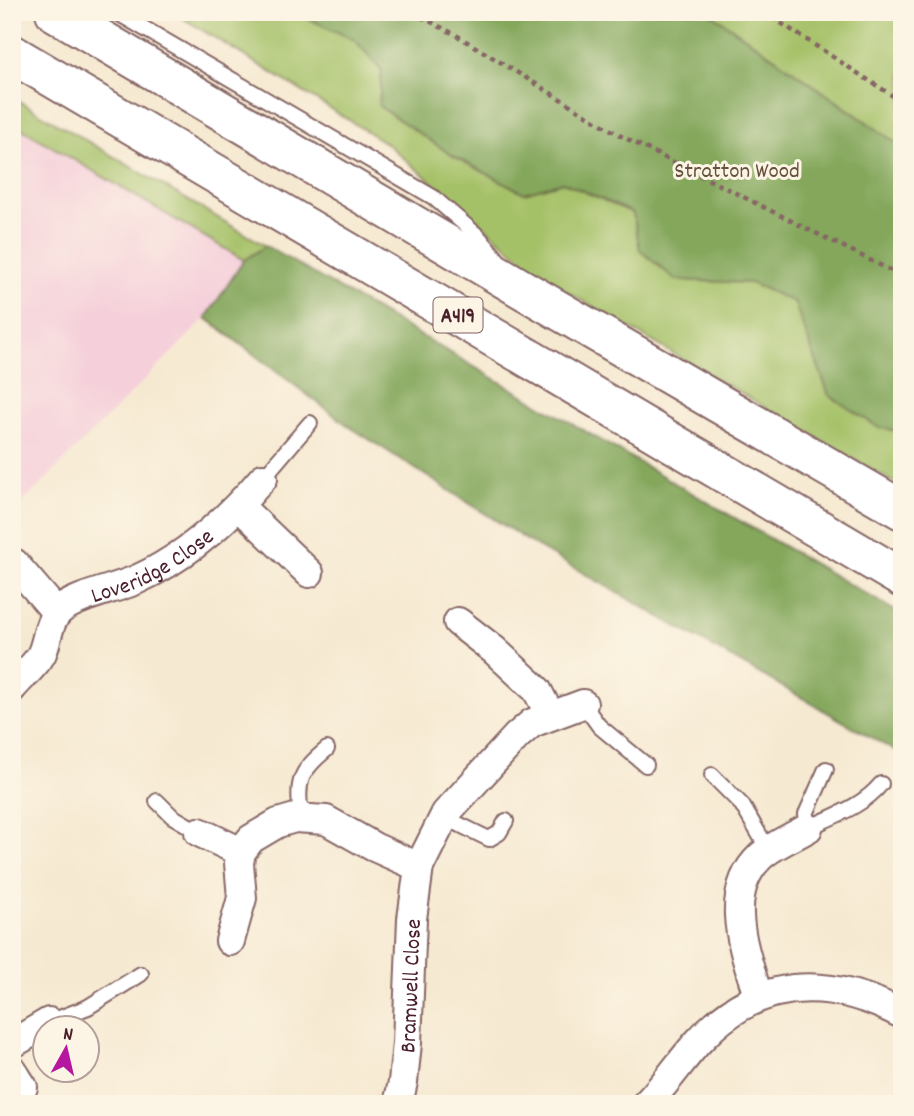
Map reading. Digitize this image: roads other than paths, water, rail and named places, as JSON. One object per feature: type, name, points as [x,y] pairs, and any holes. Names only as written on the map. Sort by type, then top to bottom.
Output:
[{"type":"highway","name":"A419","points":[[55,12],[902,510]]},
{"type":"highway","name":"A419","points":[[12,54],[902,578]]},
{"type":"street","name":"Loveridge Close","points":[[57,613],[67,605],[113,589],[160,568],[239,506],[262,478]]},
{"type":"street","points":[[239,506],[309,573]]},
{"type":"street","points":[[12,688],[40,657],[57,613],[14,563]]},
{"type":"street","points":[[458,622],[494,650],[537,690],[550,715]]},
{"type":"street","name":"Bramwell Close","points":[[398,1104],[405,1056],[412,919],[419,867],[444,817],[462,793],[517,736],[532,723],[583,704]]},
{"type":"street","points":[[230,941],[242,898],[239,863],[241,852],[251,839],[278,824],[301,818],[317,818],[334,823],[374,847],[419,867]]},
{"type":"street","points":[[758,996],[748,961],[738,901],[742,884],[762,855],[807,828]]},
{"type":"street","points":[[199,832],[241,852]]},
{"type":"street","points":[[646,1104],[698,1041],[736,1007],[758,996],[779,990],[842,991],[864,997],[902,1014]]},
{"type":"street","points":[[12,1044],[32,1032]]},
{"type":"lane","points":[[116,12],[433,197],[478,236],[522,289]]},
{"type":"lane","points":[[262,478],[310,423]]},
{"type":"lane","points":[[583,704],[599,726],[646,765]]},
{"type":"lane","points":[[301,818],[298,793],[301,776],[307,765],[327,749]]},
{"type":"lane","points":[[826,769],[806,814],[807,828],[858,805],[881,784]]},
{"type":"lane","points":[[712,775],[743,805],[769,851]]},
{"type":"lane","points":[[157,802],[172,816],[199,832]]},
{"type":"lane","points":[[444,817],[489,839],[499,833],[506,821]]},
{"type":"lane","points":[[68,1014],[88,1007],[141,974]]},
{"type":"park label","name":"Stratton Wood","points":[[737,169]]}]
